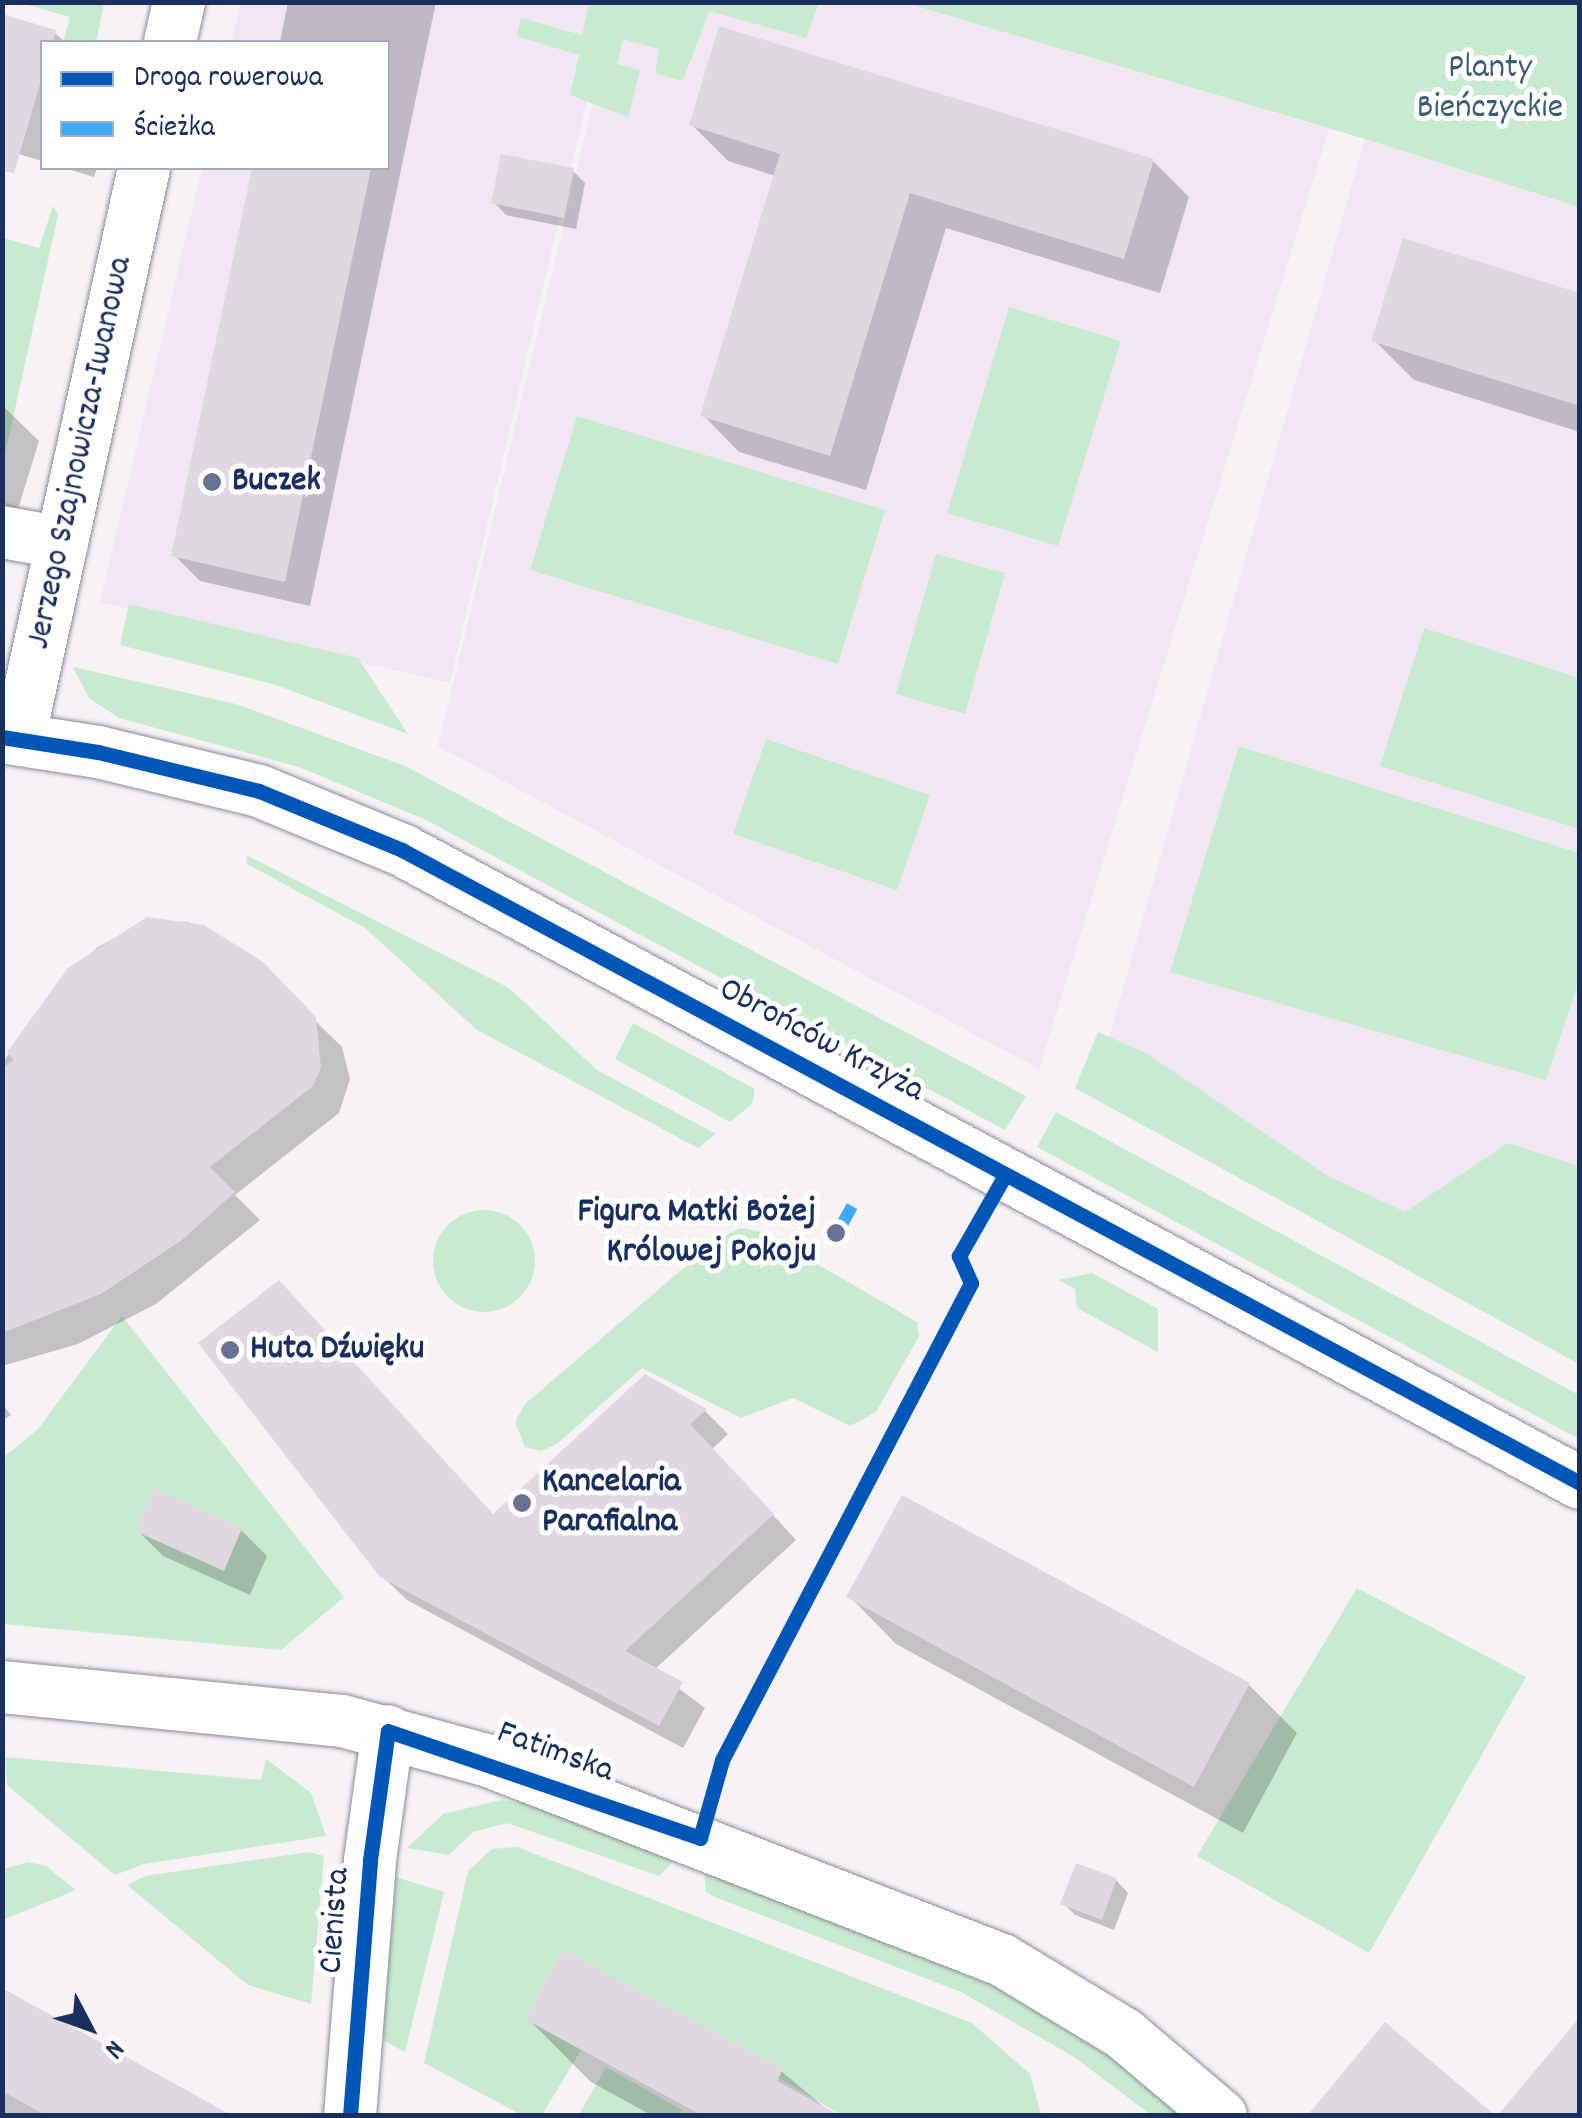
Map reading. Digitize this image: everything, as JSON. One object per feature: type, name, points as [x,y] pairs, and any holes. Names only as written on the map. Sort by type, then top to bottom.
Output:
[{"type":"street","points":[[170,40],[179,2]]},
{"type":"street","name":"Jerzego Szajnowicza-Iwanowa","points":[[11,738],[62,543],[144,170]]},
{"type":"street","points":[[2,532],[62,543]]},
{"type":"street","name":"Obrońców Krzyża","points":[[11,738],[259,790],[388,843],[1580,1484]]},
{"type":"street","name":"Fatimska","points":[[2,1686],[285,1714],[388,1731],[522,1773],[974,1946],[1096,2014],[1221,2116]]},
{"type":"street","name":"Cienista","points":[[350,2116],[388,1731]]},
{"type":"shaded area","points":[[241,3],[610,3],[450,683],[100,602],[202,170],[390,170],[390,40],[232,40]]},
{"type":"shaded area","points":[[617,3],[906,3],[1329,129],[1039,1069],[438,746]]},
{"type":"shaded area","points":[[1365,139],[1579,207],[1579,1362],[1092,1097]]},
{"type":"green space","points":[[589,2],[819,3],[806,38],[709,11],[683,81],[655,73],[659,49],[623,39],[617,64],[640,70],[628,117],[570,95],[579,55],[516,36],[521,18],[582,35]]},
{"type":"green space","points":[[21,3],[104,3],[96,40],[64,40],[70,17]]},
{"type":"green space","name":"Planty Bieńczyckie","points":[[906,3],[1579,3],[1579,207],[1365,139]]},
{"type":"green space","points":[[53,206],[58,215],[3,463],[3,238],[39,248]]},
{"type":"green space","points":[[1009,307],[1121,341],[1058,546],[947,513]]},
{"type":"green space","points":[[577,416],[885,510],[838,664],[530,570]]},
{"type":"green space","points":[[936,554],[1005,573],[965,714],[896,694]]},
{"type":"green space","points":[[129,604],[358,658],[408,734],[276,685],[120,645]]},
{"type":"green space","points":[[1424,628],[1579,678],[1579,829],[1380,766]]},
{"type":"green space","points":[[73,667],[236,704],[405,766],[1026,1096],[1005,1130],[426,820],[299,767],[119,718],[89,698]]},
{"type":"green space","points":[[766,739],[930,795],[897,890],[733,834]]},
{"type":"green space","points":[[1239,746],[1579,853],[1579,980],[1546,1080],[1170,972]]},
{"type":"green space","points":[[246,855],[509,988],[597,1070],[716,1134],[698,1148],[477,1030],[365,928],[247,864]]},
{"type":"green space","points":[[633,1023],[755,1089],[752,1104],[730,1122],[615,1059]]},
{"type":"green space","points":[[1098,1032],[1146,1053],[1328,1176],[1405,1212],[1508,1143],[1579,1166],[1579,1364],[1075,1088]]},
{"type":"green space","points":[[1056,1112],[1579,1395],[1579,1439],[1037,1147]]},
{"type":"green space","points":[[474,1210],[494,1210],[513,1218],[527,1232],[535,1261],[532,1281],[513,1304],[494,1312],[474,1312],[455,1304],[441,1290],[433,1271],[433,1251],[441,1232],[455,1218]]},
{"type":"green space","points":[[740,1228],[762,1232],[917,1322],[919,1336],[876,1412],[850,1426],[793,1398],[741,1418],[642,1368],[557,1444],[541,1451],[525,1447],[515,1422],[525,1404],[715,1241]]},
{"type":"green space","points":[[1092,1273],[1158,1309],[1158,1352],[1077,1308],[1075,1289],[1058,1280]]},
{"type":"green space","points":[[122,1316],[344,1597],[281,1650],[3,1624],[3,1458],[38,1429]]},
{"type":"green space","points":[[1357,1588],[1526,1677],[1369,1953],[1197,1856]]},
{"type":"green space","points":[[5,1757],[261,1780],[266,1759],[311,1793],[326,1836],[144,1864],[115,1875],[7,1785]]},
{"type":"green space","points":[[501,1800],[528,1804],[675,1860],[659,1876],[507,1823],[473,1832],[449,1855],[407,1848],[443,1814]]},
{"type":"green space","points":[[517,1847],[972,2023],[1030,2074],[1041,2115],[841,2115],[563,1950],[525,2019],[581,2050],[542,2115],[522,2115],[424,2063],[468,1871],[492,1849]]},
{"type":"green space","points":[[309,1852],[324,1856],[311,2004],[248,1985],[127,1885],[145,1876]]},
{"type":"green space","points":[[28,1862],[46,1866],[76,1890],[3,1920],[3,1869]]},
{"type":"green space","points":[[704,1872],[1009,1992],[1107,2053],[1183,2115],[1151,2115],[1074,2057],[961,1992],[715,1897],[706,1892]]},
{"type":"green space","points":[[396,1877],[444,1892],[405,2052],[384,2041],[383,2032]]},
{"type":"green space","points":[[606,2067],[682,2110],[679,2115],[579,2115]]},
{"type":"building","points":[[2,14],[56,30],[54,40],[40,40],[40,84],[14,173],[2,171]]},
{"type":"building","points":[[719,26],[1154,159],[1124,259],[910,193],[830,456],[700,416],[780,154],[689,125]]},
{"type":"building","points":[[501,154],[574,168],[564,218],[491,203]]},
{"type":"building","points":[[252,170],[371,170],[285,582],[171,556]]},
{"type":"building","points":[[1403,238],[1580,293],[1580,406],[1371,341]]},
{"type":"building","points":[[147,917],[204,925],[263,962],[316,1017],[321,1068],[313,1086],[210,1167],[235,1192],[182,1240],[101,1294],[2,1333],[2,1068],[14,1060],[7,1052],[68,968]]},
{"type":"building","points":[[279,1280],[493,1514],[645,1374],[707,1409],[690,1424],[774,1514],[625,1651],[683,1682],[659,1726],[380,1577],[198,1343]]},
{"type":"building","points":[[154,1488],[242,1528],[224,1571],[135,1531]]},
{"type":"building","points":[[902,1495],[1250,1683],[1194,1787],[846,1597]]},
{"type":"building","points":[[1076,1863],[1117,1878],[1102,1920],[1060,1904]]},
{"type":"building","points":[[563,1950],[783,2069],[777,2081],[841,2116],[703,2116],[525,2019]]},
{"type":"building","points":[[2,1988],[233,2116],[47,2116],[2,2091]]},
{"type":"building","points":[[1580,2017],[1580,2116],[1497,2116]]},
{"type":"building","points":[[1385,2022],[1496,2116],[1307,2116]]},
{"type":"marked path","points":[[840,1228],[856,1199]]},
{"type":"cycle path","points":[[2,737],[98,752],[259,791],[402,850],[1580,1483]]},
{"type":"cycle path","points":[[350,2116],[370,1860],[388,1731],[700,1838],[722,1760],[971,1283],[959,1256],[1005,1175]]},
{"type":"place","name":"Buczek","points":[[212,482]]},
{"type":"place","name":"Figura Matki Bożej Królowej Pokoju","points":[[836,1233]]},
{"type":"place","name":"Huta Dźwięku","points":[[230,1350]]},
{"type":"place","name":"Kancelaria Parafialna","points":[[522,1503]]}]
